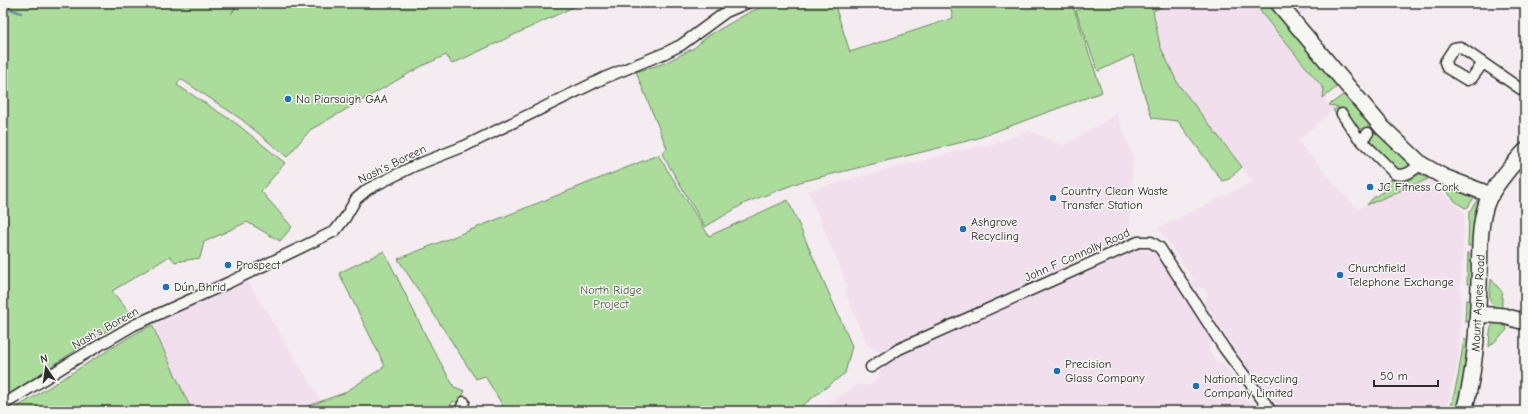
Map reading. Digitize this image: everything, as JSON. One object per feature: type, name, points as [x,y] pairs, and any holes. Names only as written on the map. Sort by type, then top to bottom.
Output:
[{"type":"street","name":"Nash's Boreen","points":[[3,405],[71,362],[134,325],[230,282],[335,231],[345,218],[356,199],[368,189],[414,166],[465,146],[609,75],[665,53],[681,45],[726,12],[747,3]]},
{"type":"street","points":[[1278,3],[1382,127],[1421,164],[1444,177],[1491,195]]},
{"type":"street","points":[[1483,63],[1525,92]]},
{"type":"street","points":[[1342,114],[1365,136],[1395,174],[1408,174],[1421,164]]},
{"type":"street","name":"Mount Agnes Road","points":[[1464,411],[1474,364],[1478,314],[1481,234],[1486,208],[1491,195],[1523,157]]},
{"type":"street","name":"John F Connolly Road","points":[[871,367],[899,349],[1138,242],[1151,242],[1160,248],[1224,348],[1271,411]]},
{"type":"street","points":[[1478,314],[1504,316],[1525,322]]},
{"type":"shaded area","points":[[1073,3],[1091,3],[1076,11]]},
{"type":"shaded area","points":[[1169,3],[1256,3],[1263,15],[1324,89],[1322,97],[1330,106],[1336,107],[1298,141],[1357,209],[1428,179],[1465,213],[1458,362],[1446,411],[1282,411],[1261,385],[1264,378],[1259,371],[1250,372],[1204,302],[1208,295],[1204,288],[1194,288],[1191,283],[1194,281],[1191,275],[1158,228],[1253,182],[1178,84],[1160,46],[1153,11]]},
{"type":"shaded area","points":[[1287,3],[1313,3],[1315,6],[1298,16]]},
{"type":"shaded area","points":[[1117,114],[1133,156],[1130,227],[1142,251],[1156,252],[1211,341],[1209,351],[1215,361],[1222,362],[1241,391],[1257,411],[817,411],[858,385],[870,385],[878,379],[882,368],[886,365],[878,349],[867,345],[845,292],[847,284],[808,191],[968,148],[987,146],[1028,130],[1063,146]]},
{"type":"shaded area","points":[[248,281],[321,401],[294,411],[192,411],[152,325]]},
{"type":"green space","points":[[3,3],[238,3],[231,14],[239,3],[582,3],[452,64],[446,55],[422,66],[310,130],[287,157],[241,119],[181,79],[177,85],[237,124],[285,163],[261,191],[292,227],[280,241],[247,222],[204,242],[200,258],[175,262],[170,256],[112,291],[132,316],[90,341],[3,398]]},
{"type":"green space","points":[[771,3],[834,3],[850,52],[953,18],[949,3],[1072,3],[1102,92],[975,139],[800,182],[745,203],[705,227],[662,154],[667,148],[636,72],[665,63],[694,48],[708,36],[748,13]]},
{"type":"green space","points":[[1091,3],[1169,3],[1153,11],[1160,46],[1178,84],[1242,167],[1229,179],[1222,181],[1178,121],[1152,118],[1133,55],[1098,71],[1076,11]]},
{"type":"green space","points":[[1256,3],[1270,3],[1321,63],[1337,87],[1323,98],[1324,89],[1263,15]]},
{"type":"green space","points":[[1345,95],[1379,134],[1410,163],[1408,169],[1398,171],[1368,141],[1373,136],[1365,127],[1359,130],[1357,129],[1344,108],[1336,115],[1333,110],[1339,107],[1329,105]]},
{"type":"green space","name":"North Ridge Project","points":[[658,155],[709,236],[788,200],[852,346],[845,373],[795,411],[506,411],[485,376],[476,379],[398,259]]},
{"type":"green space","points":[[1420,174],[1428,179],[1367,205],[1373,198],[1384,191],[1390,179],[1406,181]]},
{"type":"green space","points":[[1437,181],[1475,196],[1468,207],[1465,208],[1456,202]]},
{"type":"green space","points":[[1477,200],[1480,202],[1474,242],[1471,246],[1468,246],[1469,212]]},
{"type":"green space","points":[[384,251],[428,340],[454,387],[465,391],[458,403],[453,401],[447,411],[294,411],[344,393],[385,366],[339,273]]},
{"type":"green space","points":[[1468,252],[1469,255],[1473,256],[1473,284],[1467,284]]},
{"type":"green space","points":[[1491,279],[1503,293],[1502,309],[1493,305],[1491,302]]},
{"type":"green space","points":[[1466,300],[1473,300],[1472,322],[1465,322]]},
{"type":"green space","points":[[1494,323],[1503,323],[1503,326],[1506,326],[1507,330],[1489,347],[1491,328]]},
{"type":"green space","points":[[152,325],[192,411],[11,411],[131,336]]},
{"type":"green space","points":[[1464,339],[1470,342],[1460,411],[1450,411],[1458,377]]},
{"type":"waterway","points":[[3,6],[21,13]]},
{"type":"place","name":"Na Piarsaigh GAA","points":[[288,99]]},
{"type":"place","name":"JC Fitness Cork","points":[[1370,187]]},
{"type":"place","name":"Country Clean Waste Transfer Station","points":[[1053,198]]},
{"type":"place","name":"Ashgrove Recycling","points":[[963,229]]},
{"type":"place","name":"Prospect","points":[[228,265]]},
{"type":"place","name":"Churchfield Telephone Exchange","points":[[1340,275]]},
{"type":"place","name":"Dún Bhrid","points":[[166,287]]},
{"type":"place","name":"Precision Glass Company","points":[[1057,371]]},
{"type":"place","name":"National Recycling Company Limited","points":[[1196,386]]}]
